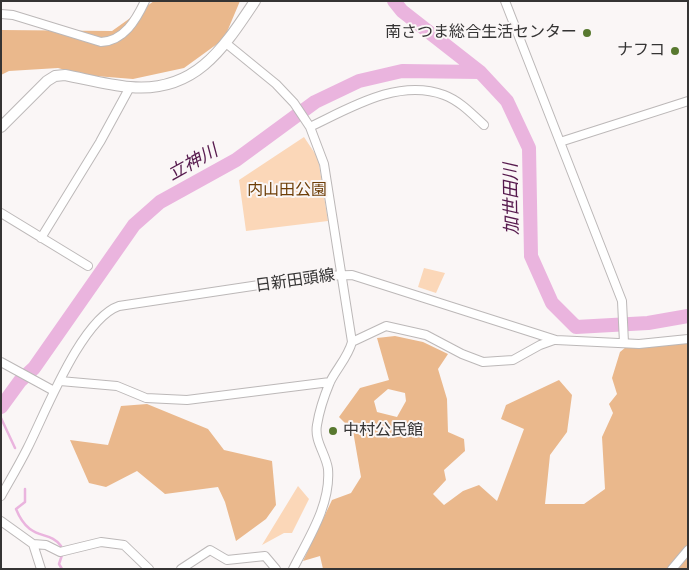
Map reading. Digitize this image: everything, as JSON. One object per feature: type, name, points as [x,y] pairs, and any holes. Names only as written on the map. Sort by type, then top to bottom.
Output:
[{"type":"street","points":[[1,14],[12,15],[101,42],[109,42],[121,37],[145,1]]},
{"type":"street","points":[[1,127],[47,81],[55,76],[65,75],[130,87],[176,82],[201,69],[227,44],[255,1]]},
{"type":"street","points":[[506,1],[622,302],[624,341]]},
{"type":"street","points":[[227,44],[276,84],[293,102],[308,125],[324,164],[352,342],[350,349],[330,382],[317,425],[316,436],[328,469],[326,491],[318,520],[293,569]]},
{"type":"street","points":[[41,238],[100,142],[130,87]]},
{"type":"street","points":[[308,125],[367,100],[388,94],[425,90],[445,95],[484,125]]},
{"type":"street","points":[[560,142],[688,101]]},
{"type":"street","points":[[1,213],[88,266]]},
{"type":"street","name":"日新田頭線","points":[[1,496],[27,449],[54,391],[91,328],[102,316],[116,307],[320,276],[352,274],[556,340],[624,341],[688,339]]},
{"type":"street","points":[[352,342],[386,326],[426,335],[462,354],[483,362],[513,360],[540,345],[556,340]]},
{"type":"street","points":[[1,362],[54,391]]},
{"type":"street","points":[[60,381],[118,386],[146,398],[187,400],[330,382]]},
{"type":"street","points":[[1,521],[33,544],[46,545],[60,552],[100,542],[124,545],[149,569]]},
{"type":"street","points":[[33,544],[41,569]]},
{"type":"street","points":[[181,569],[210,550],[227,560],[265,556],[276,569]]},
{"type":"street","points":[[672,569],[688,550]]},
{"type":"green space","name":"内山田公園","points":[[304,137],[318,158],[328,221],[246,231],[239,180]]},
{"type":"green space","points":[[424,268],[445,273],[436,293],[418,287]]},
{"type":"green space","points":[[298,486],[309,499],[292,533],[284,533],[262,545]]},
{"type":"shaded area","points":[[154,1],[240,1],[224,39],[184,68],[133,79],[83,75],[58,68],[9,71],[1,75],[1,30],[112,31]]},
{"type":"shaded area","points":[[395,336],[423,342],[448,354],[438,369],[447,399],[448,432],[464,439],[465,451],[444,470],[446,480],[433,494],[444,505],[463,491],[479,485],[497,501],[524,429],[501,419],[506,405],[559,380],[572,395],[567,432],[550,455],[545,504],[584,504],[605,489],[602,437],[613,413],[609,404],[617,394],[612,378],[620,352],[626,347],[688,343],[688,568],[323,569],[320,556],[303,561],[332,500],[351,493],[361,477],[353,431],[339,417],[360,388],[389,380],[377,338]],"holes":[[[388,389],[405,393],[406,401],[397,417],[377,412],[374,401]]]},
{"type":"shaded area","points":[[147,404],[208,429],[224,450],[272,461],[276,505],[266,519],[236,541],[225,502],[218,487],[165,494],[137,471],[106,487],[89,483],[70,440],[108,445],[121,406]]},
{"type":"waterway","name":"加世田川","points":[[394,1],[402,11],[480,72],[507,101],[529,148],[531,256],[552,303],[576,327],[648,323],[688,316]]},
{"type":"waterway","name":"立神川","points":[[1,407],[20,381],[34,368],[134,225],[160,202],[236,160],[315,102],[359,81],[402,71],[480,72]]},
{"type":"waterway","points":[[1,418],[15,448]]},
{"type":"waterway","points":[[25,489],[25,502],[16,509],[21,520],[33,531],[51,538],[61,546]]},
{"type":"waterway","points":[[62,555],[59,564],[62,569]]},
{"type":"place","name":"南さつま総合生活センター","points":[[587,33]]},
{"type":"place","name":"ナフコ","points":[[675,51]]},
{"type":"place","name":"中村公民館","points":[[333,431]]}]
